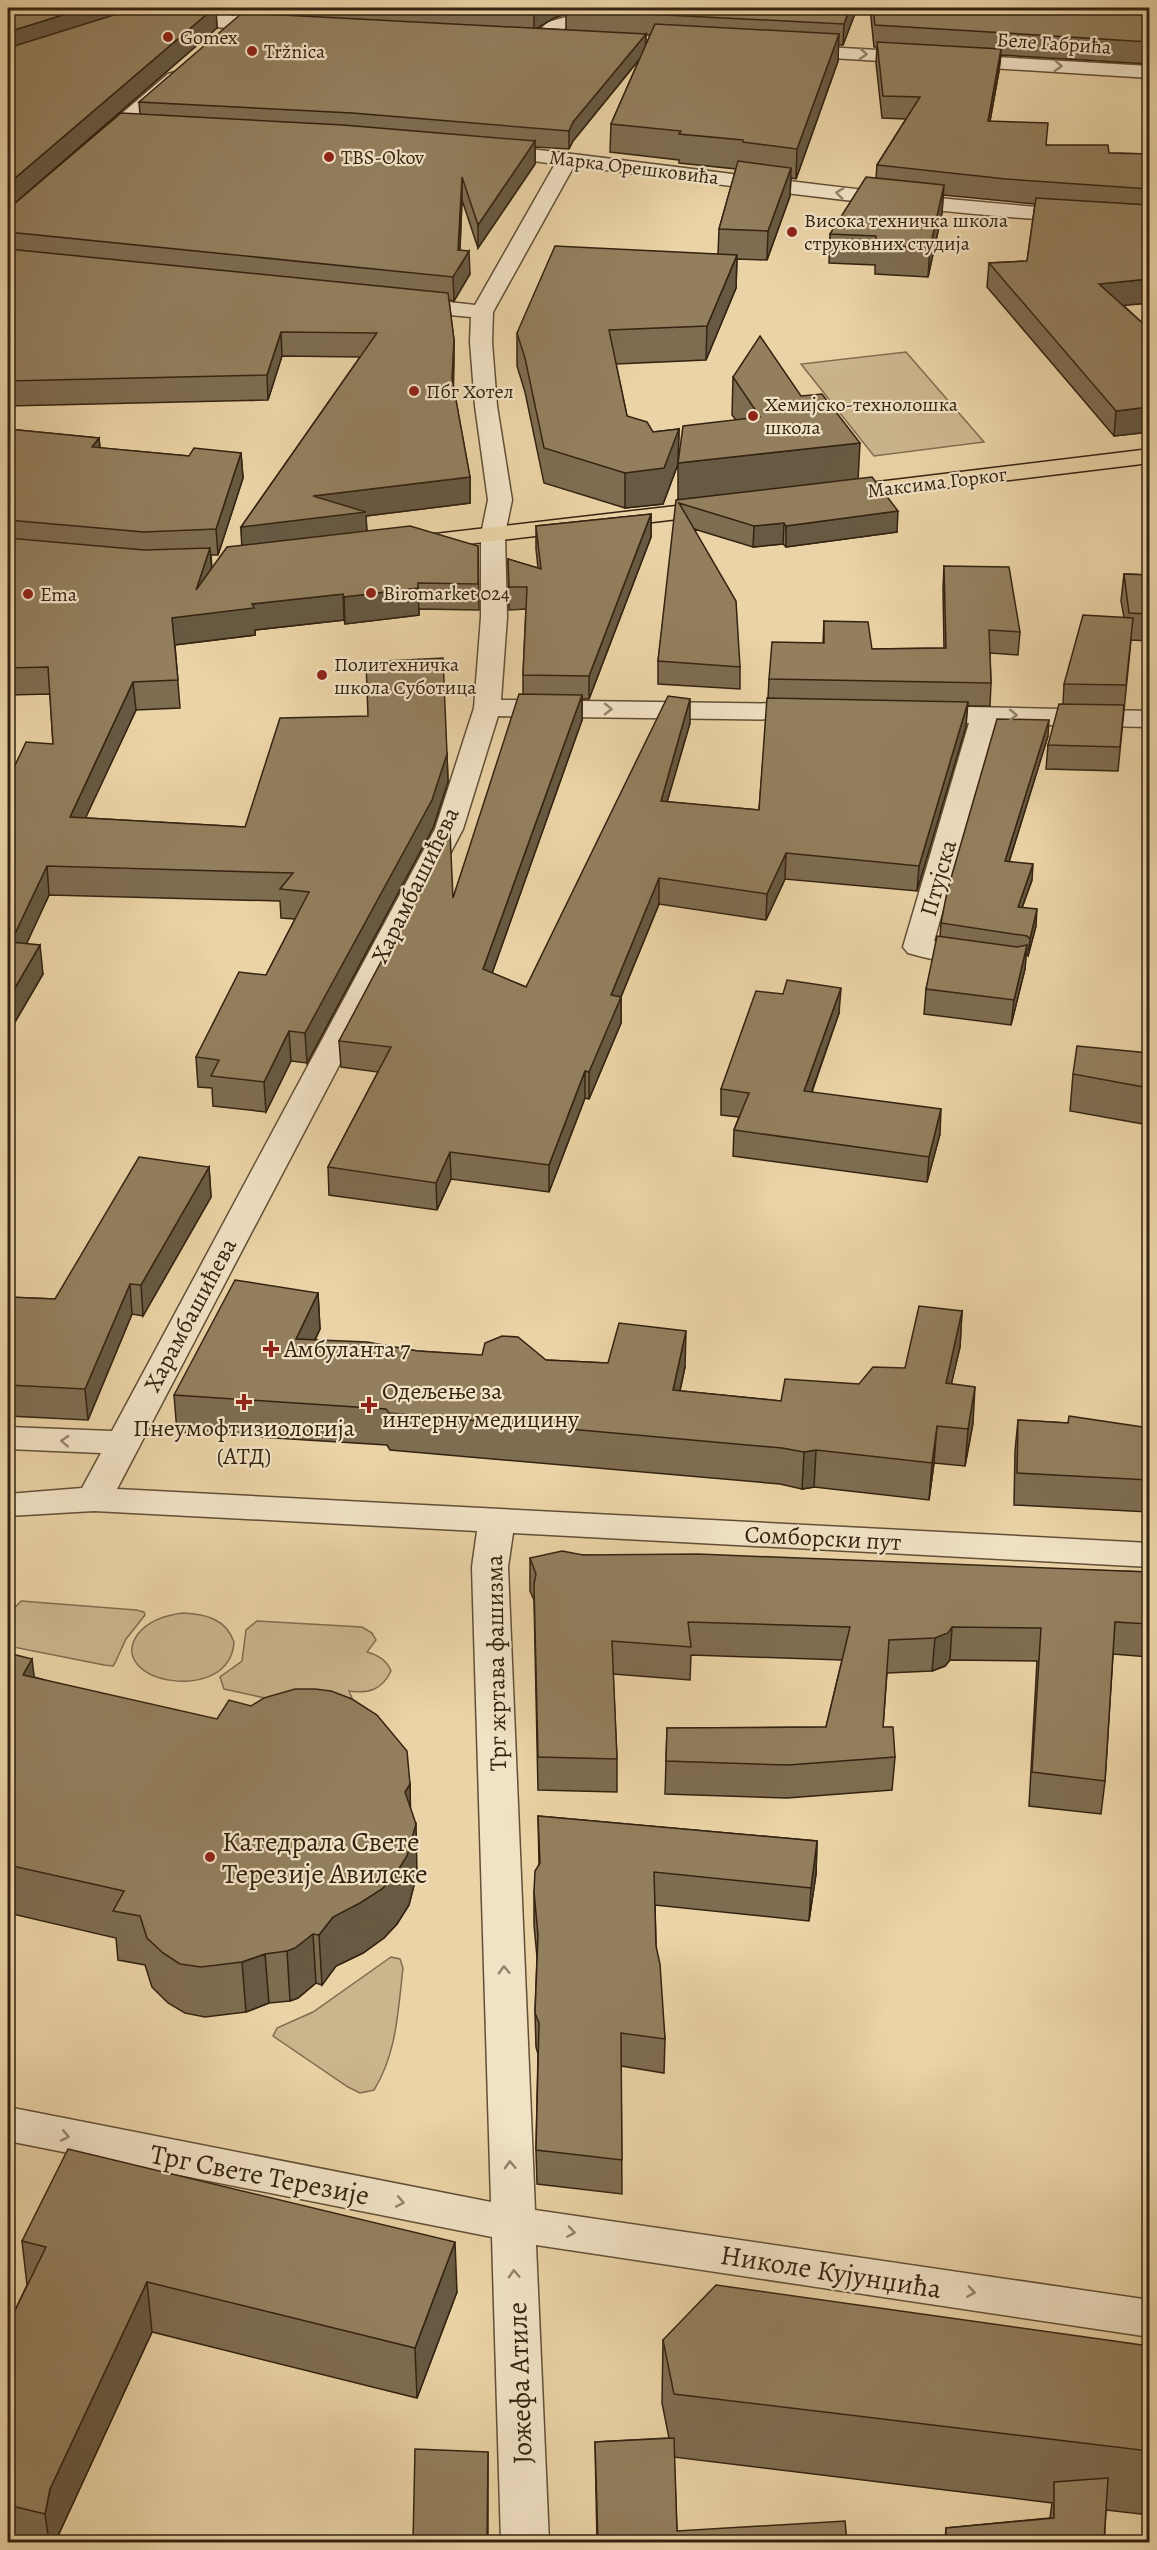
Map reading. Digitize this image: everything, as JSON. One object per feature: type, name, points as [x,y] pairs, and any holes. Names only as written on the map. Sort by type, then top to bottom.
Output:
[{"type":"main road","name":"Максима Горког","points":[[812,496],[1149,456]]},
{"type":"main road","points":[[392,546],[742,505]]},
{"type":"street","points":[[220,39],[255,8]]},
{"type":"street","points":[[538,39],[555,26],[617,8]]},
{"type":"street","points":[[166,12],[238,23],[291,26]]},
{"type":"street","points":[[514,38],[574,41]]},
{"type":"street","name":"Беле Габрића","points":[[777,50],[1149,72]]},
{"type":"street","points":[[84,156],[185,69]]},
{"type":"street","points":[[118,127],[143,128]]},
{"type":"street","name":"Марка Орешковића","points":[[469,148],[568,158],[965,210],[1149,220]]},
{"type":"street","name":"Харамбашићева","points":[[94,1499],[449,829],[487,708],[494,617],[493,534],[500,500],[486,406],[481,342],[482,312],[568,158]]},
{"type":"street","points":[[388,303],[482,312]]},
{"type":"street","points":[[487,708],[832,713]]},
{"type":"street","points":[[891,713],[1149,718]]},
{"type":"street","name":"Птујска","points":[[985,715],[918,947],[1005,960]]},
{"type":"street","points":[[8,1438],[122,1443]]},
{"type":"street","name":"Трг жртава фашизма","points":[[8,1505],[94,1499],[497,1520],[490,1567],[513,2224]]},
{"type":"street","name":"Сомборски пут","points":[[497,1520],[1149,1556]]},
{"type":"street","name":"Трг Свете Терезије","points":[[8,2124],[513,2224]]},
{"type":"street","name":"Николе Кујунџића","points":[[513,2224],[1149,2319]]},
{"type":"street","name":"Јожефа Атиле","points":[[513,2224],[525,2542]]},
{"type":"shaded area","points":[[906,352],[984,442],[874,456],[801,364]]},
{"type":"shaded area","points":[[21,1601],[136,1610],[144,1612],[145,1615],[126,1639],[113,1666],[104,1665],[8,1646],[8,1615]]},
{"type":"shaded area","points":[[183,1613],[214,1619],[226,1628],[234,1642],[227,1662],[212,1675],[193,1681],[171,1680],[152,1675],[138,1665],[132,1651],[138,1634],[158,1619]]},
{"type":"shaded area","points":[[257,1621],[362,1627],[372,1633],[376,1640],[367,1652],[382,1658],[391,1671],[383,1683],[374,1689],[362,1692],[349,1691],[352,1698],[346,1704],[301,1706],[224,1689],[220,1677],[242,1661],[246,1630]]},
{"type":"shaded area","points":[[391,1957],[400,1959],[403,1968],[398,2015],[388,2061],[374,2090],[360,2093],[348,2087],[273,2036],[277,2028],[313,2012]]},
{"type":"building","points":[[8,8],[85,8],[8,32]]},
{"type":"building","points":[[136,8],[214,8],[8,184],[8,48]]},
{"type":"building","points":[[573,8],[850,8],[844,24],[566,10]]},
{"type":"building","points":[[873,8],[1149,8],[1149,42],[875,25]]},
{"type":"building","points":[[242,13],[646,34],[573,122],[569,131],[352,113],[139,102]]},
{"type":"building","points":[[655,24],[839,34],[797,149],[743,142],[743,140],[679,134],[681,131],[611,124]]},
{"type":"building","points":[[877,42],[1001,49],[988,121],[1048,123],[1046,145],[1108,145],[1109,153],[1149,154],[1149,189],[1006,179],[877,165],[920,97],[883,96]]},
{"type":"building","points":[[121,113],[343,125],[535,141],[478,225],[462,177],[458,250],[469,251],[453,277],[8,232],[8,206],[14,204]]},
{"type":"building","points":[[738,161],[791,168],[768,231],[719,229]]},
{"type":"building","points":[[866,177],[944,185],[930,248],[876,245],[876,236],[830,234]]},
{"type":"building","points":[[1036,198],[1149,205],[1149,279],[1099,284],[1149,329],[1149,407],[1116,411],[989,263],[1027,261]]},
{"type":"building","points":[[555,246],[737,255],[707,326],[609,330],[627,416],[647,422],[653,432],[679,429],[664,468],[625,473],[544,448],[525,358],[517,333]]},
{"type":"building","points":[[8,249],[448,293],[454,340],[452,378],[470,477],[313,496],[366,512],[241,527],[377,333],[281,332],[267,375],[8,381]]},
{"type":"building","points":[[760,336],[801,396],[822,394],[860,443],[678,463],[683,426],[760,417],[733,377]]},
{"type":"building","points":[[8,429],[99,438],[92,447],[189,456],[194,448],[241,453],[216,529],[144,532],[8,520]]},
{"type":"building","points":[[872,477],[898,511],[786,526],[784,523],[754,526],[679,503],[736,601],[740,667],[658,661],[676,500]]},
{"type":"building","points":[[651,514],[589,676],[523,675],[527,587],[509,587],[508,559],[541,569],[536,526]]},
{"type":"building","points":[[410,526],[478,546],[478,584],[418,583],[418,588],[344,597],[343,594],[252,604],[254,608],[172,618],[178,680],[133,682],[70,817],[245,827],[280,718],[368,716],[366,662],[443,658],[447,754],[432,800],[305,1033],[289,1031],[264,1082],[211,1076],[219,1060],[196,1057],[239,972],[266,975],[309,892],[280,889],[293,873],[47,866],[11,942],[40,945],[8,1000],[8,780],[26,742],[53,744],[48,667],[8,668],[8,538],[144,550],[210,548],[196,590],[227,547]]},
{"type":"building","points":[[944,566],[1009,567],[1020,632],[989,630],[991,683],[769,679],[772,642],[824,643],[824,621],[868,622],[872,649],[946,648]]},
{"type":"building","points":[[1124,574],[1149,575],[1149,614],[1129,613]]},
{"type":"building","points":[[1083,615],[1133,618],[1126,685],[1064,684]]},
{"type":"building","points":[[519,694],[582,695],[483,969],[526,987],[668,696],[690,699],[661,801],[759,810],[767,698],[968,702],[919,866],[786,853],[767,894],[659,878],[611,995],[621,997],[589,1072],[585,1071],[549,1165],[450,1152],[436,1183],[328,1167],[391,1047],[339,1041],[450,832],[453,898]]},
{"type":"building","points":[[1059,704],[1124,705],[1120,747],[1048,745]]},
{"type":"building","points":[[997,719],[1049,720],[1005,861],[1033,864],[1018,907],[1037,909],[1030,939],[1027,936],[941,923],[947,892]]},
{"type":"building","points":[[937,936],[1017,947],[1027,945],[1014,1000],[926,989]]},
{"type":"building","points":[[787,980],[841,988],[804,1091],[941,1109],[929,1157],[734,1130],[749,1093],[721,1089],[756,991],[783,994]]},
{"type":"building","points":[[1077,1046],[1149,1053],[1149,1088],[1073,1074]]},
{"type":"building","points":[[139,1157],[209,1167],[141,1285],[130,1284],[85,1389],[8,1385],[8,1297],[55,1299]]},
{"type":"building","points":[[235,1280],[318,1293],[296,1339],[367,1342],[418,1351],[482,1355],[485,1343],[502,1336],[518,1337],[546,1360],[608,1363],[619,1323],[686,1331],[673,1390],[781,1401],[785,1379],[859,1384],[873,1367],[905,1368],[919,1306],[962,1311],[946,1383],[975,1387],[968,1429],[937,1426],[932,1463],[816,1450],[804,1452],[782,1448],[389,1413],[386,1409],[174,1395]]},
{"type":"building","points":[[1069,1416],[1149,1428],[1149,1480],[1017,1473],[1018,1420],[1068,1423]]},
{"type":"building","points":[[562,1551],[583,1555],[698,1554],[1149,1572],[1149,1624],[1115,1622],[1105,1781],[1032,1772],[1041,1628],[952,1627],[948,1633],[935,1638],[889,1640],[883,1727],[893,1727],[895,1757],[788,1765],[666,1761],[667,1728],[826,1727],[850,1627],[688,1622],[691,1647],[612,1641],[617,1759],[538,1757],[534,1584],[536,1574],[530,1558]]},
{"type":"building","name":"Катедрала Свете Терезије Авилске","points":[[8,1653],[32,1659],[23,1675],[217,1719],[229,1700],[251,1706],[264,1698],[295,1689],[331,1691],[352,1699],[377,1715],[407,1751],[410,1784],[405,1792],[416,1824],[407,1856],[395,1875],[382,1889],[333,1917],[319,1935],[313,1934],[295,1948],[265,1954],[242,1962],[201,1967],[180,1964],[163,1953],[147,1938],[140,1916],[113,1911],[124,1891],[8,1865]]},
{"type":"building","points":[[538,1816],[817,1841],[811,1888],[654,1872],[656,1946],[660,1964],[665,2039],[621,2033],[622,2160],[536,2150],[539,2023],[535,2013],[538,1935],[534,1892],[535,1871],[540,1863]]},
{"type":"building","points":[[68,2149],[455,2242],[415,2348],[147,2282],[50,2489],[45,2514],[8,2505],[8,2325],[46,2247],[22,2241]]},
{"type":"building","points":[[716,2285],[1149,2346],[1149,2451],[674,2394],[663,2340]]},
{"type":"building","points":[[674,2438],[677,2531],[845,2521],[847,2542],[598,2542],[595,2442]]},
{"type":"building","points":[[415,2449],[488,2452],[487,2542],[413,2542]]},
{"type":"building","points":[[1108,2478],[1104,2542],[946,2542],[946,2528],[1054,2518],[1054,2482]]},
{"type":"place","name":"Gomex","points":[[168,37]]},
{"type":"place","name":"Tržnica","points":[[252,51]]},
{"type":"place","name":"TBS-Okov","points":[[329,157]]},
{"type":"place","name":"Висока техничка школа струковних студија","points":[[792,232]]},
{"type":"place","name":"Пбг Хотел","points":[[414,391]]},
{"type":"place","name":"Хемијско-технолошка школа","points":[[753,416]]},
{"type":"place","name":"Biromarket 024","points":[[371,593]]},
{"type":"place","name":"Ema","points":[[28,594]]},
{"type":"place","name":"Политехничка школа Суботица","points":[[322,675]]},
{"type":"place","name":"Амбуланта 7","points":[[271,1349]]},
{"type":"place","name":"Пнеумофтизиологија (АТД)","points":[[244,1402]]},
{"type":"place","name":"Одељење за интерну медицину","points":[[369,1405]]},
{"type":"place","name":"Катедрала Свете Терезије Авилске","points":[[210,1857]]}]
